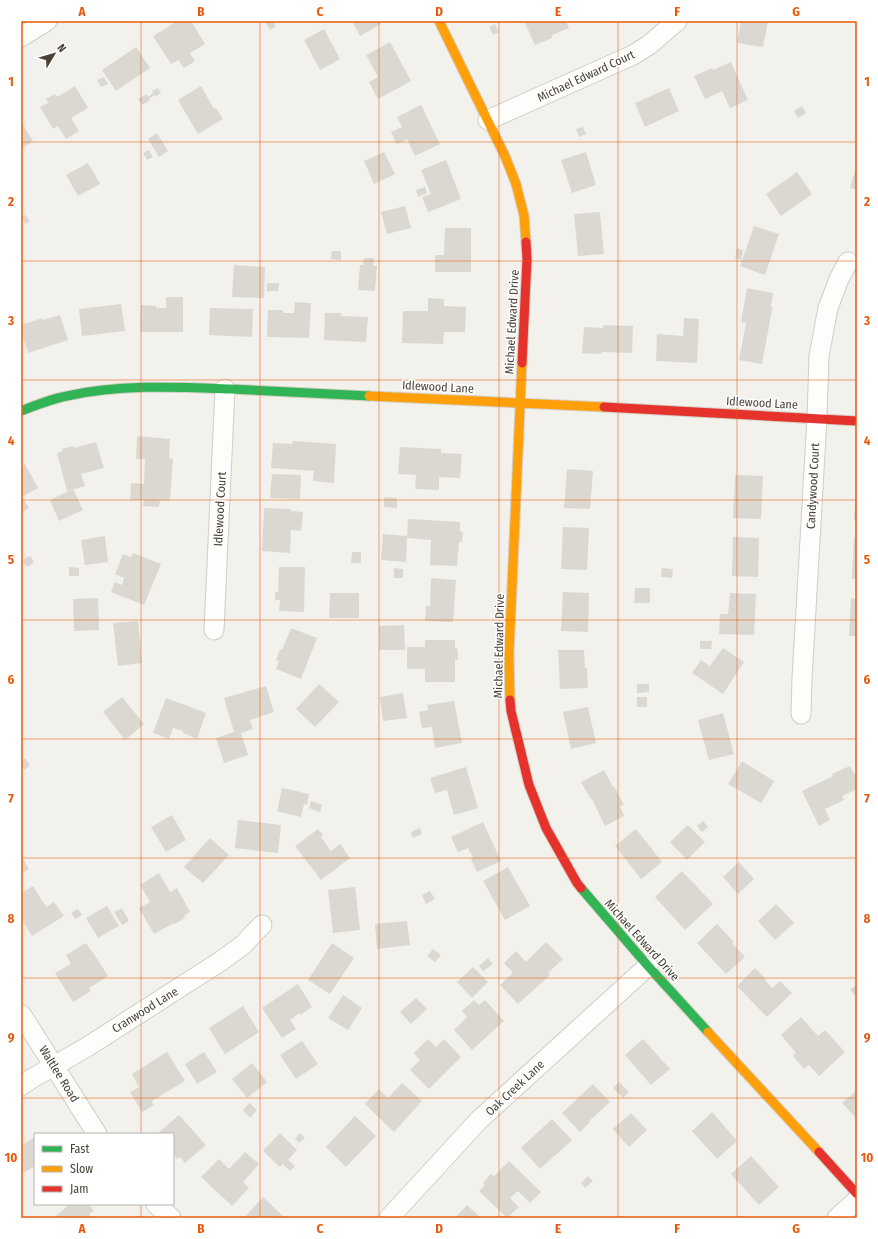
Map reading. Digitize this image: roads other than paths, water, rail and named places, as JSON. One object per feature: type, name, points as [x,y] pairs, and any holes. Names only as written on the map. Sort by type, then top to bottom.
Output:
[{"type":"street","points":[[21,37],[47,21]]},
{"type":"street","name":"Michael Edward Drive","points":[[439,21],[505,156],[516,184],[524,215],[527,259],[526,320],[520,403],[509,678],[511,711],[529,785],[546,828],[577,883],[648,966],[857,1194]]},
{"type":"street","name":"Michael Edward Court","points":[[488,120],[633,55],[649,45],[677,21]]},
{"type":"street","name":"Candywood Court","points":[[801,714],[819,356],[828,308],[839,279],[848,262]]},
{"type":"street","name":"Idlewood Lane","points":[[21,411],[54,399],[82,392],[111,388],[147,387],[225,389],[520,403],[857,421]]},
{"type":"street","name":"Idlewood Court","points":[[214,630],[225,389]]},
{"type":"street","name":"Cranwood Lane","points":[[21,1086],[87,1047],[221,962],[243,945],[262,925]]},
{"type":"street","name":"Oak Creek Lane","points":[[389,1218],[480,1120],[648,966]]},
{"type":"street","name":"Waltlee Road","points":[[21,1014],[96,1133]]},
{"type":"street","points":[[837,1218],[857,1200]]},
{"type":"street","points":[[157,1205],[171,1218]]}]
